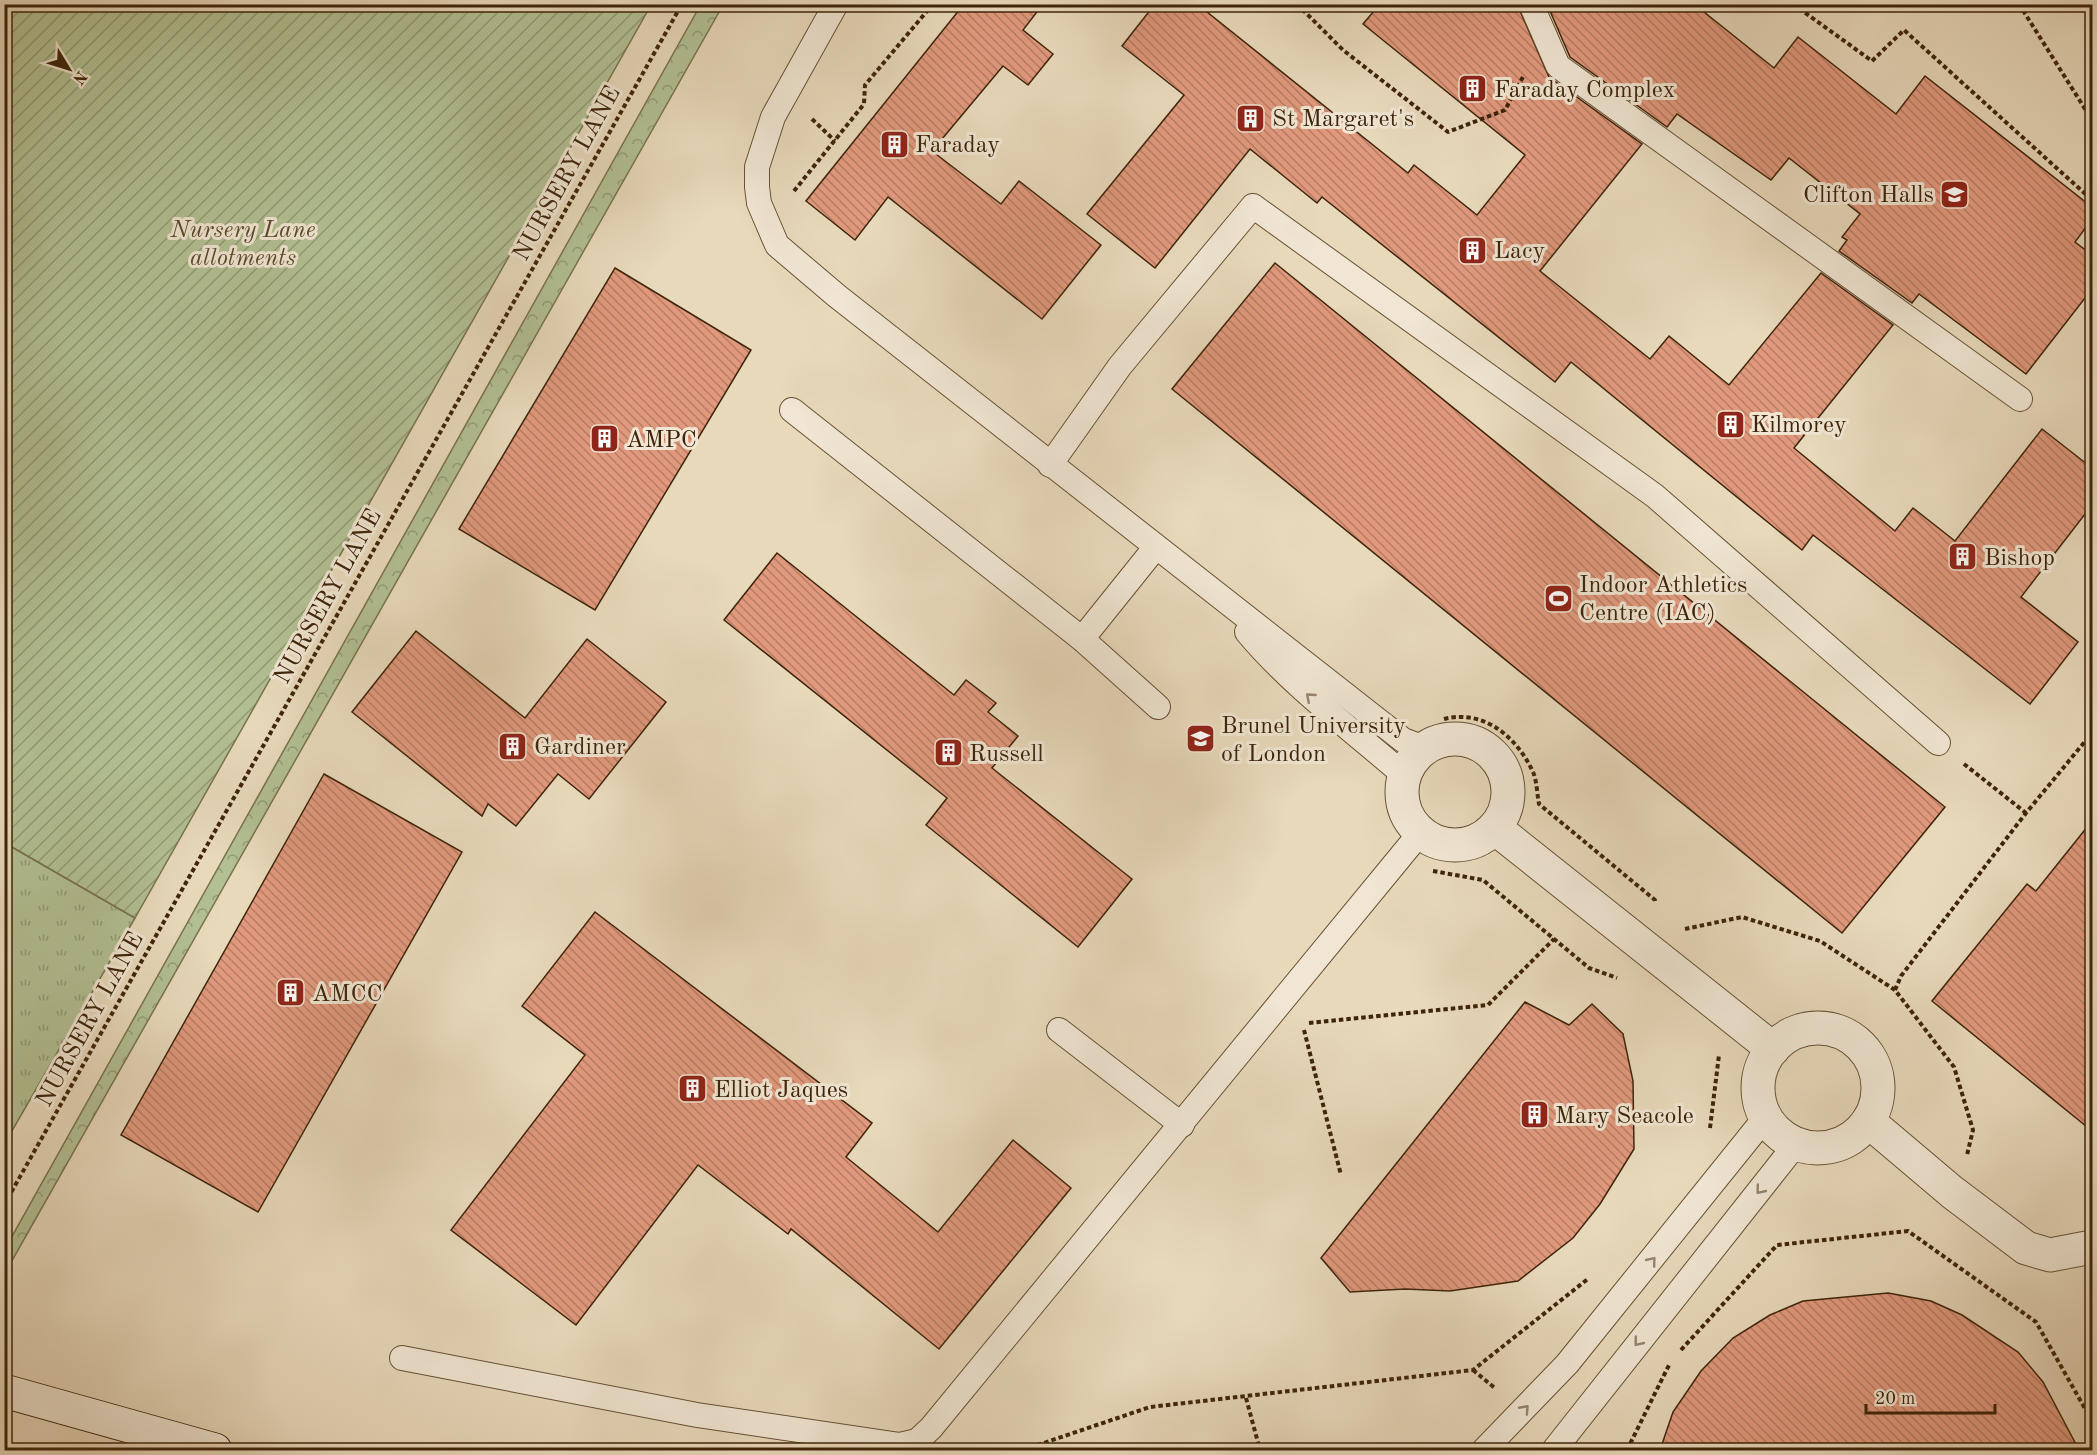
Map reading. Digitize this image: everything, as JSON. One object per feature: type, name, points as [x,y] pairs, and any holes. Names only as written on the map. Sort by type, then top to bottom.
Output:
[{"type":"street","points":[[1456,738],[1477,743],[1497,758],[1504,768],[1509,786],[1505,813],[1488,835],[1467,844],[1436,843],[1420,833],[1407,815],[1401,792],[1404,775],[1414,757],[1424,748],[1441,740],[1456,738]]},
{"type":"street","points":[[1495,828],[1773,1049]]},
{"type":"street","points":[[1807,1029],[1828,1029],[1857,1042],[1872,1062],[1877,1082],[1876,1103],[1868,1121],[1858,1134],[1838,1145],[1817,1149],[1797,1144],[1780,1135],[1765,1118],[1758,1098],[1758,1080],[1765,1061],[1773,1049],[1787,1036],[1807,1029]]},
{"type":"street","points":[[1868,1121],[1952,1192],[2025,1248],[2050,1254],[2092,1247]]},
{"type":"street","points":[[4,1391],[215,1450]]},
{"type":"lane","points":[[836,4],[773,117],[762,151],[757,187],[769,231],[777,245],[837,296],[1214,594],[1403,740],[1424,748]]},
{"type":"lane","points":[[1531,4],[1558,66],[2020,399]]},
{"type":"lane","points":[[1050,465],[1120,366],[1253,206],[1655,496],[1938,743]]},
{"type":"lane","points":[[792,410],[1082,639],[1158,707]]},
{"type":"lane","points":[[1082,639],[1155,548]]},
{"type":"lane","points":[[1214,594],[1272,662],[1404,775]]},
{"type":"lane","points":[[402,1358],[697,1414],[900,1445],[910,1444],[931,1428],[1420,833]]},
{"type":"lane","points":[[1059,1030],[1182,1125]]},
{"type":"lane","points":[[1484,1450],[1567,1364],[1765,1118]]},
{"type":"lane","points":[[1554,1450],[1797,1144]]},
{"type":"path","name":"NURSERY LANE","points":[[4,1205],[682,4]]},
{"type":"path","points":[[1297,4],[1343,50],[1448,132],[1505,110],[1525,72]]},
{"type":"path","points":[[1793,4],[1872,61],[1904,30],[2092,200]]},
{"type":"path","points":[[2019,4],[2092,120]]},
{"type":"path","points":[[787,200],[864,104],[865,85],[932,5]]},
{"type":"path","points":[[809,117],[835,141]]},
{"type":"path","points":[[1440,720],[1450,717],[1485,719],[1518,745],[1534,774],[1539,804],[1655,900],[1657,912]]},
{"type":"path","points":[[1895,990],[1901,976],[2026,813],[2092,733]]},
{"type":"path","points":[[1978,775],[2026,813]]},
{"type":"path","points":[[1425,869],[1483,880],[1589,968],[1623,980]]},
{"type":"path","points":[[1684,930],[1742,917],[1820,940],[1895,990],[1954,1067],[1973,1130],[1965,1164]]},
{"type":"path","points":[[1302,1024],[1488,1005],[1554,939]]},
{"type":"path","points":[[1295,1033],[1309,1015]]},
{"type":"path","points":[[1302,1024],[1341,1175]]},
{"type":"path","points":[[1709,1134],[1720,1046]]},
{"type":"path","points":[[1679,1352],[1777,1245],[1908,1232],[2036,1322],[2092,1421]]},
{"type":"path","points":[[1023,1450],[1150,1407],[1473,1371],[1598,1270]]},
{"type":"path","points":[[1627,1450],[1672,1360]]},
{"type":"path","points":[[1473,1371],[1504,1396]]},
{"type":"path","points":[[1246,1398],[1260,1450]]},
{"type":"green space","name":"Nursery Lane allotments","points":[[5,4],[651,5],[135,918],[5,843]]},
{"type":"green space","points":[[701,4],[723,5],[5,1273],[5,1249]]},
{"type":"green space","points":[[5,843],[135,918],[5,1143]]},
{"type":"building","name":"Faraday","points":[[964,4],[1043,4],[1023,30],[1053,54],[1028,85],[1003,66],[932,151],[1001,204],[1019,181],[1101,245],[1042,319],[888,197],[855,240],[806,201]]},
{"type":"building","points":[[1155,4],[1197,4],[1408,173],[1414,165],[1477,215],[1525,155],[1363,24],[1380,4],[1517,4],[1549,77],[1642,144],[1540,271],[1650,359],[1669,336],[1729,385],[1821,273],[1893,325],[1794,448],[1895,531],[1913,508],[1955,541],[2042,429],[2092,468],[2092,505],[2021,597],[2078,642],[2030,704],[1813,535],[1802,550],[1571,362],[1555,382],[1322,197],[1317,203],[1250,149],[1155,268],[1087,214],[1184,95],[1122,46]]},
{"type":"building","name":"Clifton Halls","points":[[1547,4],[1694,4],[1774,68],[1798,37],[1896,114],[1925,76],[2092,207],[2092,219],[2075,242],[2092,255],[2092,289],[2026,374],[1919,294],[1912,303],[1839,251],[1847,240],[1842,237],[1860,214],[1789,158],[1771,180],[1677,114],[1667,127],[1570,57]]},
{"type":"building","name":"Indoor Athletics Centre (IAC)","points":[[1275,263],[1945,807],[1842,933],[1172,389]]},
{"type":"building","name":"AMPC","points":[[615,268],[751,350],[595,610],[459,529]]},
{"type":"building","name":"Russell","points":[[777,553],[954,695],[966,680],[996,703],[988,712],[1018,736],[992,768],[1132,879],[1078,947],[926,825],[947,798],[724,620]]},
{"type":"building","name":"Gardiner","points":[[416,631],[525,718],[587,639],[666,702],[589,799],[558,774],[516,826],[488,804],[482,816],[352,712]]},
{"type":"building","name":"AMCC","points":[[324,774],[462,852],[258,1212],[121,1135]]},
{"type":"building","points":[[2092,821],[2092,1131],[1932,1001],[2027,884],[2036,891]]},
{"type":"building","name":"Elliot Jaques","points":[[595,912],[872,1123],[846,1157],[938,1232],[1013,1140],[1071,1188],[939,1349],[791,1229],[788,1234],[698,1165],[576,1325],[451,1230],[585,1055],[522,1006]]},
{"type":"building","name":"Mary Seacole","points":[[1525,1002],[1569,1025],[1592,1004],[1623,1034],[1633,1081],[1634,1149],[1600,1204],[1573,1238],[1518,1281],[1450,1291],[1405,1289],[1350,1292],[1321,1258]]},
{"type":"building","points":[[1888,1293],[1931,1301],[1962,1315],[2018,1352],[2043,1382],[2079,1450],[1660,1450],[1673,1412],[1701,1371],[1733,1338],[1770,1315],[1803,1301]]},
{"type":"place","name":"Faraday Complex","points":[[1473,89]]},
{"type":"place","name":"St Margaret's","points":[[1251,118]]},
{"type":"place","name":"Faraday","points":[[894,144]]},
{"type":"place","name":"Clifton Halls","points":[[1955,194]]},
{"type":"place","name":"Lacy","points":[[1473,250]]},
{"type":"place","name":"Kilmorey","points":[[1730,424]]},
{"type":"place","name":"AMPC","points":[[605,439]]},
{"type":"place","name":"Bishop","points":[[1963,557]]},
{"type":"place","name":"Indoor Athletics Centre (IAC)","points":[[1558,598]]},
{"type":"place","name":"Brunel University of London","points":[[1200,739]]},
{"type":"place","name":"Gardiner","points":[[513,746]]},
{"type":"place","name":"Russell","points":[[948,753]]},
{"type":"place","name":"AMCC","points":[[291,993]]},
{"type":"place","name":"Elliot Jaques","points":[[693,1089]]},
{"type":"place","name":"Mary Seacole","points":[[1534,1115]]}]
